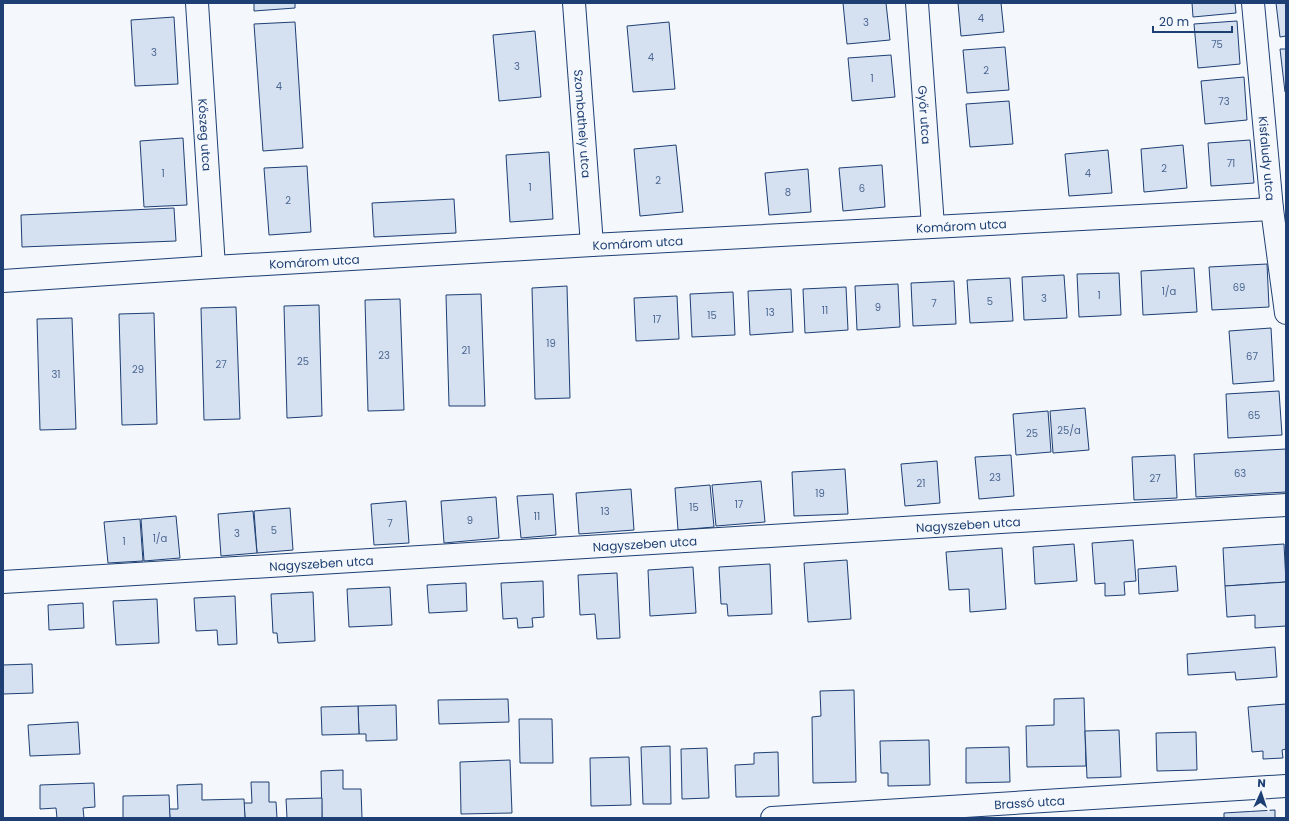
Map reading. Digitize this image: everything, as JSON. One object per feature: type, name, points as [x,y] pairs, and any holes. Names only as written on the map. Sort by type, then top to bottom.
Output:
[{"type":"street","name":"Kőszeg utca","points":[[197,3],[214,267]]},
{"type":"street","name":"Szombathely utca","points":[[574,3],[592,245]]},
{"type":"street","name":"Győr utca","points":[[916,3],[933,226]]},
{"type":"street","name":"Kisfaludy utca","points":[[1253,3],[1272,209],[1286,313]]},
{"type":"street","name":"Komárom utca","points":[[3,281],[592,245],[1272,209]]},
{"type":"street","name":"Nagyszeben utca","points":[[3,582],[1286,506]]},
{"type":"street","name":"Brassó utca","points":[[772,818],[1286,786]]},
{"type":"building","points":[[254,3],[295,3],[295,8],[254,11]]},
{"type":"building","points":[[843,3],[886,3],[890,40],[847,44]]},
{"type":"building","points":[[958,3],[1001,3],[1004,32],[961,36]]},
{"type":"building","points":[[1192,3],[1235,3],[1236,13],[1193,17]]},
{"type":"building","points":[[1276,3],[1286,3],[1286,36],[1280,37]]},
{"type":"building","points":[[174,17],[178,84],[135,86],[131,20]]},
{"type":"building","points":[[1237,21],[1240,64],[1198,68],[1194,24]]},
{"type":"building","points":[[295,22],[303,148],[263,151],[254,24]]},
{"type":"building","points":[[669,22],[675,89],[633,92],[627,26]]},
{"type":"building","points":[[535,31],[541,97],[499,101],[493,35]]},
{"type":"building","points":[[1005,47],[1009,90],[967,93],[963,50]]},
{"type":"building","points":[[1280,49],[1286,49],[1286,92],[1285,92]]},
{"type":"building","points":[[891,55],[895,97],[852,101],[848,58]]},
{"type":"building","points":[[1244,77],[1247,120],[1205,124],[1201,81]]},
{"type":"building","points":[[1009,101],[1013,144],[970,147],[966,104]]},
{"type":"building","points":[[183,138],[187,205],[144,207],[140,141]]},
{"type":"building","points":[[1250,140],[1254,183],[1211,186],[1208,143]]},
{"type":"building","points":[[676,145],[683,212],[640,216],[634,149]]},
{"type":"building","points":[[1183,145],[1187,188],[1144,192],[1141,149]]},
{"type":"building","points":[[1108,150],[1112,193],[1069,196],[1065,154]]},
{"type":"building","points":[[549,152],[553,219],[510,222],[506,155]]},
{"type":"building","points":[[882,165],[885,207],[843,211],[839,168]]},
{"type":"building","points":[[307,166],[311,232],[269,235],[264,168]]},
{"type":"building","points":[[808,169],[811,212],[769,215],[765,173]]},
{"type":"building","points":[[454,199],[456,233],[374,237],[372,203]]},
{"type":"building","points":[[174,208],[176,241],[22,247],[21,215]]},
{"type":"building","points":[[1267,264],[1269,307],[1212,310],[1209,267]]},
{"type":"building","points":[[1194,268],[1197,312],[1143,315],[1141,271]]},
{"type":"building","points":[[1119,273],[1121,315],[1079,317],[1077,274]]},
{"type":"building","points":[[1064,275],[1067,318],[1024,320],[1022,277]]},
{"type":"building","points":[[1010,278],[1013,321],[970,323],[967,280]]},
{"type":"building","points":[[954,281],[956,324],[913,326],[911,283]]},
{"type":"building","points":[[898,284],[900,327],[857,330],[855,286]]},
{"type":"building","points":[[567,286],[570,398],[535,399],[532,288]]},
{"type":"building","points":[[846,287],[848,330],[805,333],[803,289]]},
{"type":"building","points":[[791,289],[793,332],[750,335],[748,291]]},
{"type":"building","points":[[733,292],[735,335],[692,337],[690,294]]},
{"type":"building","points":[[481,294],[485,406],[449,406],[446,295]]},
{"type":"building","points":[[677,296],[679,339],[636,341],[634,298]]},
{"type":"building","points":[[400,299],[404,410],[368,411],[365,300]]},
{"type":"building","points":[[319,305],[322,416],[287,418],[284,306]]},
{"type":"building","points":[[236,307],[240,419],[204,420],[201,308]]},
{"type":"building","points":[[154,313],[157,424],[122,425],[119,314]]},
{"type":"building","points":[[72,318],[76,429],[40,430],[37,319]]},
{"type":"building","points":[[1271,328],[1274,381],[1233,384],[1229,331]]},
{"type":"building","points":[[1279,391],[1282,435],[1228,438],[1226,394]]},
{"type":"building","points":[[1085,408],[1089,450],[1053,453],[1050,411]]},
{"type":"building","points":[[1048,411],[1051,452],[1016,455],[1013,414]]},
{"type":"building","points":[[1286,449],[1286,492],[1196,497],[1194,454]]},
{"type":"building","points":[[1011,455],[1014,496],[979,499],[975,457]]},
{"type":"building","points":[[1175,455],[1177,498],[1134,500],[1132,457]]},
{"type":"building","points":[[937,461],[940,503],[905,506],[901,464]]},
{"type":"building","points":[[845,469],[848,514],[794,516],[792,472]]},
{"type":"building","points":[[761,481],[765,522],[716,526],[712,485]]},
{"type":"building","points":[[710,485],[714,527],[678,530],[675,488]]},
{"type":"building","points":[[631,489],[634,530],[579,534],[576,493]]},
{"type":"building","points":[[553,494],[556,535],[521,538],[517,496]]},
{"type":"building","points":[[496,497],[499,538],[444,543],[441,501]]},
{"type":"building","points":[[406,501],[409,543],[374,545],[371,504]]},
{"type":"building","points":[[290,508],[293,550],[257,553],[254,511]]},
{"type":"building","points":[[253,511],[257,553],[221,556],[218,514]]},
{"type":"building","points":[[176,516],[180,558],[144,561],[141,519]]},
{"type":"building","points":[[140,519],[143,561],[108,563],[104,522]]},
{"type":"building","points":[[1133,540],[1136,581],[1124,582],[1125,595],[1105,596],[1105,583],[1095,584],[1092,543]]},
{"type":"building","points":[[1074,544],[1077,581],[1035,584],[1033,547]]},
{"type":"building","points":[[1284,544],[1286,582],[1225,586],[1223,548]]},
{"type":"building","points":[[1002,548],[1006,609],[970,612],[969,589],[949,590],[946,552]]},
{"type":"building","points":[[847,560],[851,619],[808,622],[804,563]]},
{"type":"building","points":[[770,564],[772,614],[728,616],[727,604],[721,604],[719,567]]},
{"type":"building","points":[[1176,566],[1178,591],[1139,594],[1138,569]]},
{"type":"building","points":[[693,567],[696,613],[650,616],[648,570]]},
{"type":"building","points":[[617,573],[620,638],[597,639],[595,614],[580,615],[578,575]]},
{"type":"building","points":[[543,581],[544,617],[532,618],[533,627],[518,628],[517,618],[503,619],[501,583]]},
{"type":"building","points":[[1286,582],[1286,626],[1255,628],[1255,615],[1227,617],[1225,586]]},
{"type":"building","points":[[466,583],[467,611],[429,613],[427,585]]},
{"type":"building","points":[[390,587],[392,625],[349,627],[347,589]]},
{"type":"building","points":[[313,592],[315,641],[278,643],[277,633],[273,633],[271,594]]},
{"type":"building","points":[[235,596],[237,644],[218,645],[217,630],[196,631],[194,598]]},
{"type":"building","points":[[157,599],[159,643],[116,645],[113,601]]},
{"type":"building","points":[[83,603],[84,628],[49,630],[48,605]]},
{"type":"building","points":[[1275,647],[1277,677],[1236,680],[1235,672],[1188,675],[1187,654]]},
{"type":"building","points":[[32,664],[33,693],[3,694],[3,665]]},
{"type":"building","points":[[854,690],[856,782],[813,783],[812,717],[821,716],[820,691]]},
{"type":"building","points":[[1084,698],[1086,766],[1027,767],[1026,726],[1054,725],[1054,699]]},
{"type":"building","points":[[508,699],[509,722],[439,724],[438,700]]},
{"type":"building","points":[[1286,704],[1286,749],[1282,750],[1283,758],[1263,759],[1263,751],[1252,752],[1248,707]]},
{"type":"building","points":[[396,705],[397,740],[366,741],[366,734],[359,734],[358,706]]},
{"type":"building","points":[[358,706],[359,734],[322,735],[321,707]]},
{"type":"building","points":[[519,719],[552,719],[553,763],[520,763]]},
{"type":"building","points":[[78,722],[80,754],[30,756],[28,725]]},
{"type":"building","points":[[1119,730],[1121,777],[1087,778],[1085,731]]},
{"type":"building","points":[[1196,732],[1197,770],[1157,771],[1156,733]]},
{"type":"building","points":[[929,740],[930,785],[888,786],[888,773],[881,773],[880,741]]},
{"type":"building","points":[[670,746],[671,804],[643,804],[641,747]]},
{"type":"building","points":[[1009,747],[1010,782],[966,783],[966,748]]},
{"type":"building","points":[[707,748],[709,798],[682,799],[681,749]]},
{"type":"building","points":[[778,752],[779,796],[736,797],[735,765],[754,764],[754,753]]},
{"type":"building","points":[[629,757],[631,805],[591,806],[590,758]]},
{"type":"building","points":[[510,760],[512,813],[461,814],[460,762]]},
{"type":"building","points":[[343,770],[343,789],[361,789],[362,818],[322,818],[321,771]]},
{"type":"building","points":[[251,782],[269,782],[269,802],[276,802],[277,818],[245,818],[244,803],[252,803]]},
{"type":"building","points":[[94,783],[95,807],[83,808],[84,818],[57,818],[56,808],[40,809],[40,785]]},
{"type":"building","points":[[202,784],[202,800],[244,799],[245,818],[170,818],[169,809],[178,809],[177,785]]},
{"type":"building","points":[[169,795],[170,818],[123,818],[123,796]]},
{"type":"building","points":[[322,798],[322,818],[287,818],[286,799]]},
{"type":"building","points":[[1275,810],[1275,818],[1224,818],[1224,813]]}]
